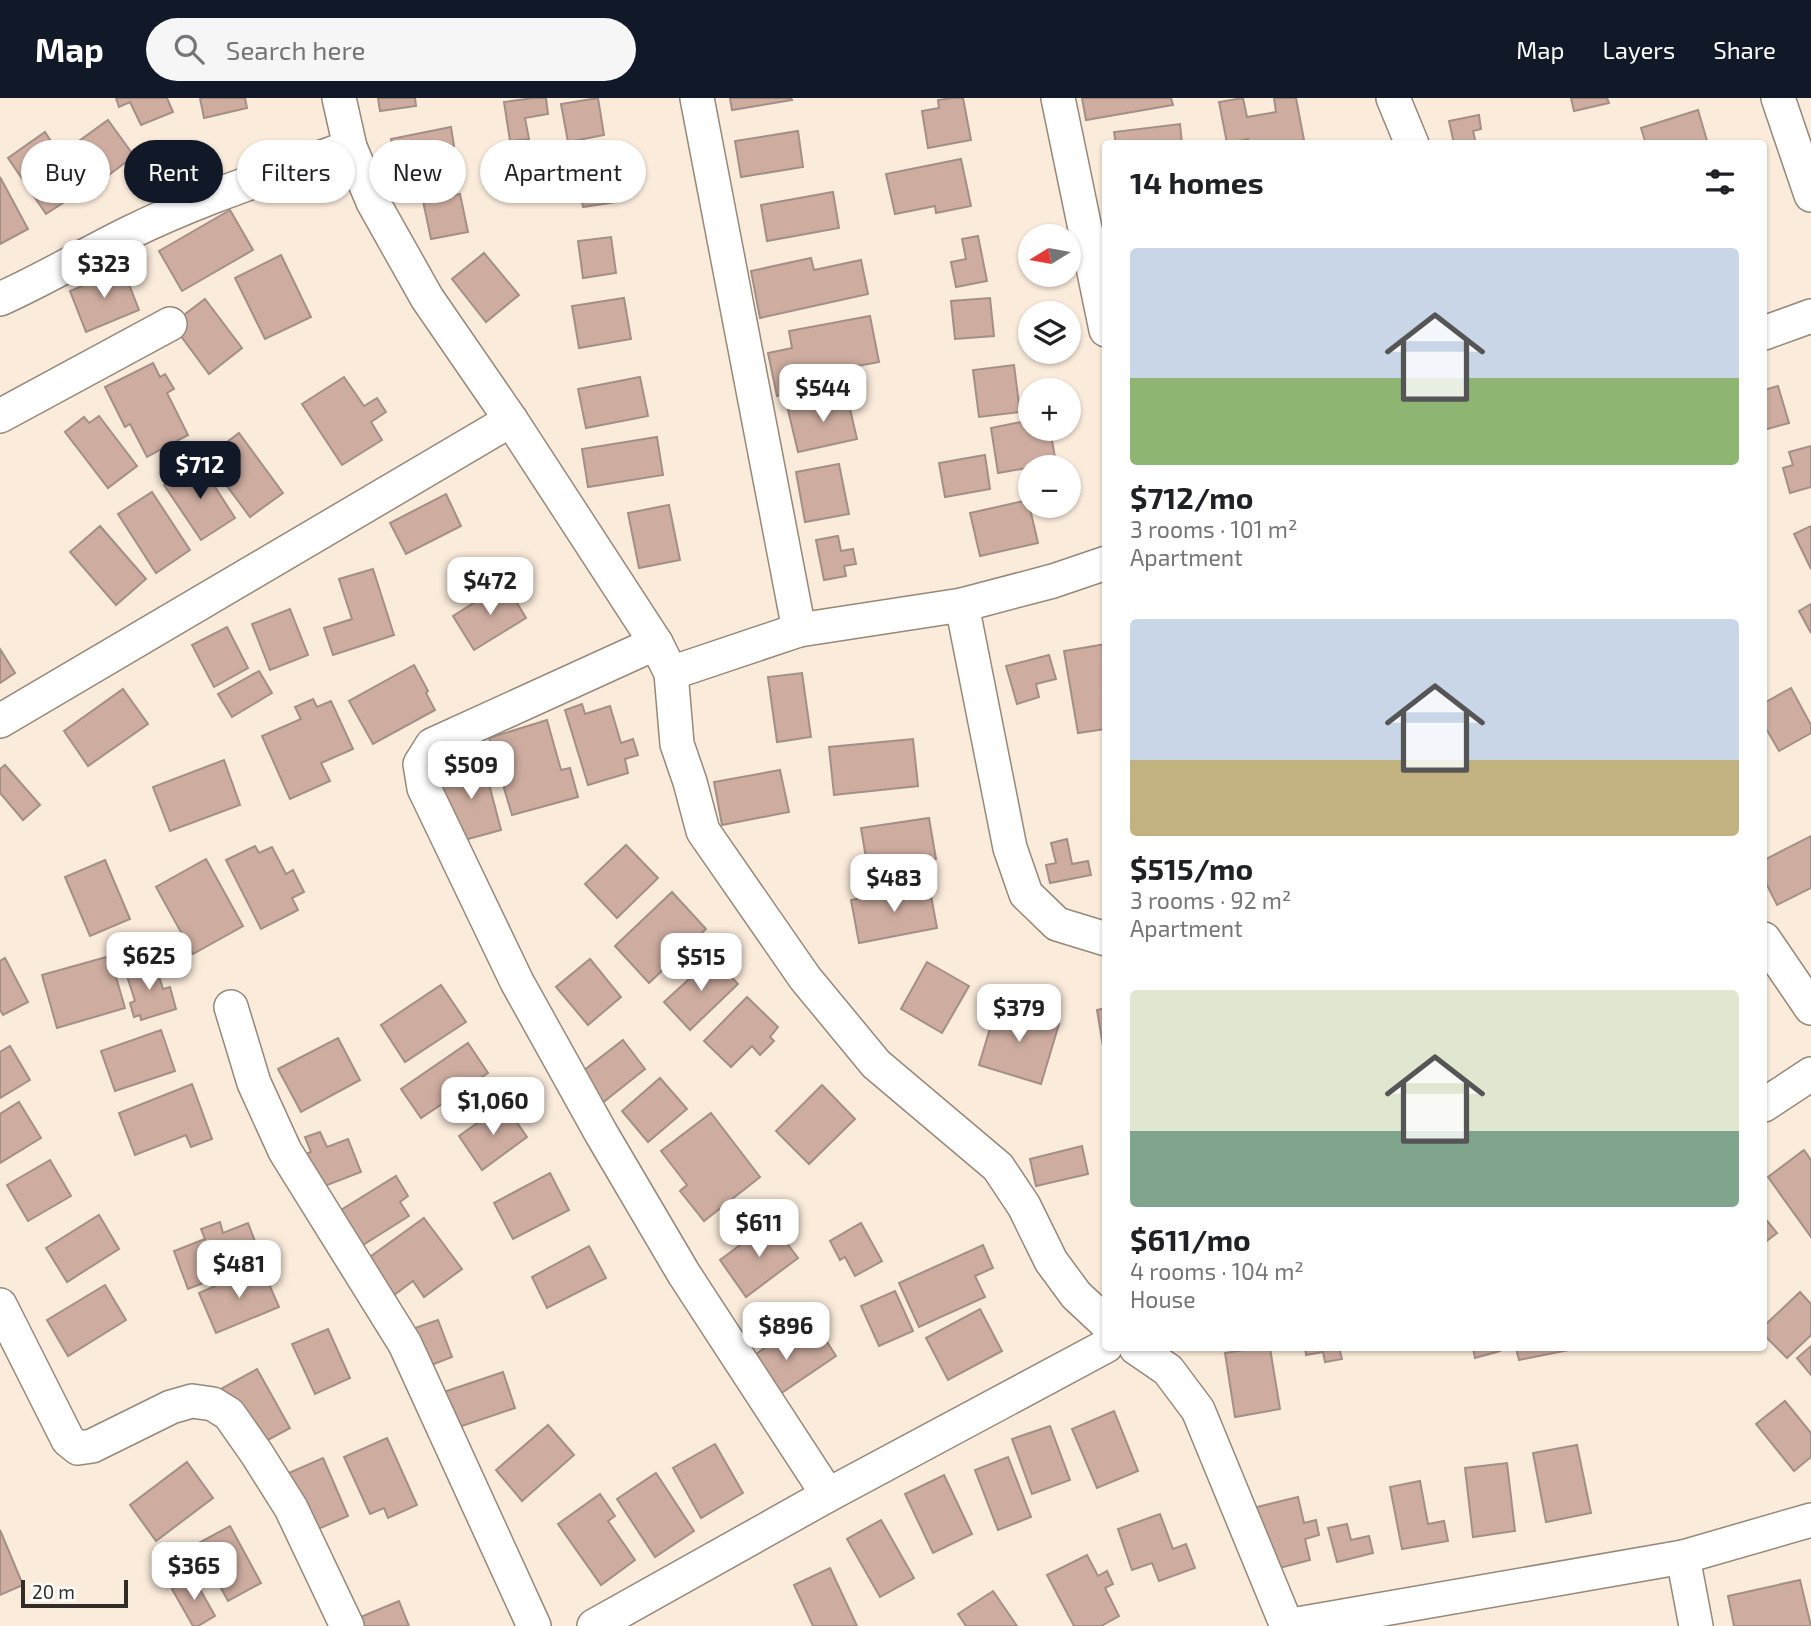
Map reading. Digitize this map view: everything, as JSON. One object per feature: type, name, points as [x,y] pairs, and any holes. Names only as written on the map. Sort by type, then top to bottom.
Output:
[{"type":"street","points":[[339,98],[348,140]]},
{"type":"street","points":[[697,98],[799,630]]},
{"type":"street","points":[[1058,98],[1102,311]]},
{"type":"street","points":[[1393,98],[1410,140]]},
{"type":"street","points":[[1778,98],[1804,152],[1811,195]]},
{"type":"street","points":[[355,159],[373,202],[427,298],[511,420],[656,643],[671,673],[677,744],[703,831],[805,978],[876,1064],[998,1167],[1024,1206],[1051,1261],[1076,1296],[1102,1319]]},
{"type":"street","points":[[0,299],[129,233],[237,187]]},
{"type":"street","points":[[1767,332],[1811,316]]},
{"type":"street","points":[[0,416],[170,324]]},
{"type":"street","points":[[0,721],[511,420]]},
{"type":"street","points":[[671,673],[799,630],[962,605],[1053,581],[1102,564]]},
{"type":"street","points":[[962,605],[1010,848],[1026,894],[1057,924],[1102,939]]},
{"type":"street","points":[[656,643],[432,745],[420,764],[424,788],[517,982],[601,1133],[684,1274],[828,1495]]},
{"type":"street","points":[[1767,943],[1811,1008]]},
{"type":"street","points":[[230,1007],[254,1083],[285,1151],[405,1343],[534,1626]]},
{"type":"street","points":[[1767,1103],[1811,1074]]},
{"type":"street","points":[[0,1305],[68,1440],[78,1448],[92,1446],[171,1407],[192,1401],[213,1404],[229,1414],[291,1508],[347,1626]]},
{"type":"street","points":[[594,1626],[828,1495],[1102,1348]]},
{"type":"street","points":[[1140,1351],[1168,1370],[1198,1410],[1286,1626],[1339,1621],[1684,1557],[1811,1520]]},
{"type":"street","points":[[1684,1557],[1696,1626]]},
{"type":"building","points":[[116,98],[167,98],[173,112],[141,125],[130,102],[119,107]]},
{"type":"building","points":[[200,98],[245,98],[247,108],[204,118]]},
{"type":"building","points":[[378,98],[415,98],[416,106],[380,111]]},
{"type":"building","points":[[546,98],[548,114],[525,118],[529,139],[510,140],[504,102]]},
{"type":"building","points":[[598,98],[604,135],[568,140],[561,104]]},
{"type":"building","points":[[730,98],[791,98],[792,100],[732,110]]},
{"type":"building","points":[[963,98],[971,140],[928,148],[922,111],[939,108],[938,100]]},
{"type":"building","points":[[1082,98],[1171,98],[1173,105],[1086,120]]},
{"type":"building","points":[[1243,98],[1247,117],[1276,112],[1274,98],[1296,98],[1304,140],[1226,140],[1219,102]]},
{"type":"building","points":[[1571,98],[1607,98],[1609,103],[1574,111]]},
{"type":"building","points":[[1698,110],[1707,140],[1645,140],[1641,128]]},
{"type":"building","points":[[1479,115],[1481,129],[1473,131],[1475,140],[1453,140],[1449,121]]},
{"type":"building","points":[[108,120],[124,142],[124,164],[110,174],[110,140],[80,140]]},
{"type":"building","points":[[1180,124],[1182,140],[1115,140],[1114,132]]},
{"type":"building","points":[[451,127],[453,140],[391,140]]},
{"type":"building","points":[[798,131],[803,167],[741,177],[735,141]]},
{"type":"building","points":[[45,132],[50,140],[34,140]]},
{"type":"building","points":[[21,149],[21,177],[8,158]]},
{"type":"building","points":[[961,159],[971,206],[936,213],[935,206],[895,214],[886,174]]},
{"type":"building","points":[[0,177],[28,229],[0,244]]},
{"type":"building","points":[[833,192],[839,228],[767,241],[761,205]]},
{"type":"building","points":[[39,203],[63,203],[46,214]]},
{"type":"building","points":[[423,203],[462,203],[468,232],[431,239]]},
{"type":"building","points":[[582,203],[610,203],[583,207]]},
{"type":"building","points":[[230,210],[253,250],[182,291],[159,251]]},
{"type":"building","points":[[978,236],[987,281],[956,287],[951,262],[966,259],[962,239]]},
{"type":"building","points":[[611,237],[616,273],[583,278],[578,241]]},
{"type":"building","points":[[484,253],[519,295],[486,322],[452,279]]},
{"type":"building","points":[[281,255],[311,317],[265,339],[235,278]]},
{"type":"building","points":[[811,258],[814,270],[861,260],[868,294],[760,318],[751,271]]},
{"type":"building","points":[[123,269],[139,310],[86,332],[70,291]]},
{"type":"building","points":[[624,298],[631,339],[579,348],[572,306]]},
{"type":"building","points":[[990,298],[994,336],[955,339],[951,301]]},
{"type":"building","points":[[205,299],[242,348],[209,374],[172,324]]},
{"type":"building","points":[[870,316],[879,362],[816,374],[818,388],[777,396],[768,353],[792,348],[789,331]]},
{"type":"building","points":[[153,363],[160,377],[165,374],[174,389],[167,393],[188,435],[147,457],[130,424],[125,427],[105,387]]},
{"type":"building","points":[[1014,365],[1018,412],[979,417],[973,370]]},
{"type":"building","points":[[344,377],[364,406],[377,398],[386,412],[371,422],[382,440],[342,465],[302,404]]},
{"type":"building","points":[[640,377],[648,416],[586,428],[578,389]]},
{"type":"building","points":[[1778,386],[1789,423],[1767,429],[1767,389]]},
{"type":"building","points":[[847,396],[857,439],[798,452],[788,410]]},
{"type":"building","points":[[99,416],[137,466],[108,488],[65,432],[84,417],[89,423]]},
{"type":"building","points":[[1018,423],[1018,441],[1052,441],[1055,455],[1018,455],[1018,470],[998,473],[991,428]]},
{"type":"building","points":[[239,433],[283,493],[250,517],[206,458]]},
{"type":"building","points":[[657,437],[663,475],[588,487],[582,449]]},
{"type":"building","points":[[1811,446],[1811,487],[1790,493],[1783,468],[1793,465],[1789,452]]},
{"type":"building","points":[[985,455],[990,489],[945,497],[939,463]]},
{"type":"building","points":[[199,462],[235,518],[201,540],[164,485]]},
{"type":"building","points":[[839,464],[849,514],[805,522],[796,472]]},
{"type":"building","points":[[152,492],[190,550],[156,573],[118,514]]},
{"type":"building","points":[[446,494],[461,526],[406,554],[390,523]]},
{"type":"building","points":[[1018,502],[1018,518],[1032,518],[1038,543],[980,556],[970,513]]},
{"type":"building","points":[[669,505],[680,560],[639,568],[628,513]]},
{"type":"building","points":[[100,526],[146,579],[116,605],[70,552]]},
{"type":"building","points":[[1811,526],[1811,569],[1794,534]]},
{"type":"building","points":[[838,536],[841,551],[853,549],[856,564],[844,566],[846,576],[824,580],[816,540]]},
{"type":"building","points":[[373,569],[394,635],[333,655],[324,628],[352,619],[339,579]]},
{"type":"building","points":[[505,583],[526,618],[474,650],[453,616]]},
{"type":"building","points":[[1811,604],[1811,633],[1799,611]]},
{"type":"building","points":[[290,609],[308,655],[270,670],[252,624]]},
{"type":"building","points":[[227,627],[248,668],[214,687],[192,645]]},
{"type":"building","points":[[1102,645],[1102,730],[1078,733],[1064,651]]},
{"type":"building","points":[[0,649],[15,673],[0,683]]},
{"type":"building","points":[[1049,655],[1056,679],[1036,684],[1039,697],[1017,704],[1006,666]]},
{"type":"building","points":[[414,665],[435,710],[373,744],[349,701]]},
{"type":"building","points":[[259,671],[272,693],[232,717],[218,694]]},
{"type":"building","points":[[802,673],[811,737],[777,742],[768,677]]},
{"type":"building","points":[[1791,688],[1811,725],[1811,733],[1779,751],[1767,730],[1767,701]]},
{"type":"building","points":[[123,689],[148,724],[88,766],[64,731]]},
{"type":"building","points":[[313,699],[317,707],[331,701],[353,749],[321,763],[330,781],[290,799],[262,736],[301,719],[295,707]]},
{"type":"building","points":[[582,704],[585,714],[610,706],[621,743],[633,739],[638,755],[625,759],[628,773],[588,785],[565,710]]},
{"type":"building","points":[[547,720],[561,770],[570,768],[578,797],[512,815],[489,738]]},
{"type":"building","points":[[913,739],[918,786],[834,795],[829,747]]},
{"type":"building","points":[[482,757],[501,830],[457,842],[440,778],[460,773],[457,763]]},
{"type":"building","points":[[224,760],[240,805],[170,831],[153,787]]},
{"type":"building","points":[[5,765],[40,805],[23,820],[0,793],[0,769]]},
{"type":"building","points":[[780,770],[789,812],[722,825],[714,782]]},
{"type":"building","points":[[929,818],[936,859],[868,870],[861,828]]},
{"type":"building","points":[[1811,836],[1811,888],[1777,905],[1767,885],[1767,858]]},
{"type":"building","points":[[1067,839],[1072,864],[1088,861],[1091,875],[1050,883],[1046,865],[1056,863],[1051,843]]},
{"type":"building","points":[[626,845],[658,878],[617,918],[585,884]]},
{"type":"building","points":[[255,846],[259,853],[272,847],[286,874],[293,870],[304,892],[292,898],[298,910],[261,929],[226,860]]},
{"type":"building","points":[[206,859],[243,926],[193,954],[156,887]]},
{"type":"building","points":[[105,860],[130,919],[90,936],[65,877]]},
{"type":"building","points":[[929,885],[937,928],[859,943],[851,900]]},
{"type":"building","points":[[672,892],[706,929],[649,983],[615,946]]},
{"type":"building","points":[[110,956],[125,1008],[57,1028],[42,975]]},
{"type":"building","points":[[713,957],[738,984],[690,1030],[664,1002]]},
{"type":"building","points":[[5,958],[28,1002],[3,1015],[0,1010],[0,961]]},
{"type":"building","points":[[590,959],[621,997],[588,1025],[556,987]]},
{"type":"building","points":[[154,961],[163,989],[170,987],[176,1009],[141,1020],[140,1015],[134,1017],[130,1003],[135,1001],[125,970]]},
{"type":"building","points":[[927,962],[969,986],[942,1033],[901,1009]]},
{"type":"building","points":[[441,985],[466,1022],[405,1062],[381,1025]]},
{"type":"building","points":[[747,997],[778,1027],[770,1037],[774,1041],[760,1055],[752,1046],[731,1067],[704,1041]]},
{"type":"building","points":[[997,1005],[1059,1024],[1041,1084],[979,1065]]},
{"type":"building","points":[[1102,1009],[1102,1040],[1097,1010]]},
{"type":"building","points":[[161,1030],[175,1071],[115,1091],[101,1051]]},
{"type":"building","points":[[338,1038],[360,1080],[301,1112],[278,1069]]},
{"type":"building","points":[[623,1040],[645,1069],[601,1104],[578,1075]]},
{"type":"building","points":[[468,1043],[488,1073],[421,1118],[401,1089]]},
{"type":"building","points":[[10,1046],[30,1080],[0,1098],[0,1052]]},
{"type":"building","points":[[660,1078],[687,1109],[648,1142],[622,1111]]},
{"type":"building","points":[[192,1084],[212,1139],[191,1147],[186,1135],[135,1155],[119,1113]]},
{"type":"building","points":[[822,1085],[855,1119],[809,1164],[776,1131]]},
{"type":"building","points":[[19,1102],[41,1138],[0,1163],[0,1114]]},
{"type":"building","points":[[504,1104],[527,1137],[482,1170],[459,1136]]},
{"type":"building","points":[[711,1113],[760,1177],[704,1221],[680,1191],[687,1185],[661,1151]]},
{"type":"building","points":[[320,1132],[327,1147],[348,1139],[361,1172],[317,1189],[303,1155],[311,1152],[305,1137]]},
{"type":"building","points":[[1082,1146],[1088,1174],[1036,1186],[1030,1159]]},
{"type":"building","points":[[1804,1150],[1811,1160],[1811,1237],[1768,1177]]},
{"type":"building","points":[[50,1160],[71,1196],[28,1221],[7,1185]]},
{"type":"building","points":[[550,1173],[569,1210],[513,1239],[494,1203]]},
{"type":"building","points":[[396,1176],[408,1196],[400,1202],[409,1216],[358,1248],[336,1213]]},
{"type":"building","points":[[99,1215],[119,1249],[67,1282],[46,1248]]},
{"type":"building","points":[[424,1218],[462,1269],[424,1297],[413,1281],[394,1295],[367,1259]]},
{"type":"building","points":[[1767,1221],[1777,1233],[1767,1241]]},
{"type":"building","points":[[220,1222],[223,1233],[248,1223],[262,1260],[188,1289],[174,1251],[205,1239],[201,1229]]},
{"type":"building","points":[[771,1222],[798,1258],[746,1297],[720,1260]]},
{"type":"building","points":[[861,1223],[882,1261],[855,1276],[845,1257],[840,1260],[830,1241]]},
{"type":"building","points":[[983,1245],[993,1268],[975,1276],[985,1297],[919,1327],[899,1283]]},
{"type":"building","points":[[589,1246],[606,1278],[547,1308],[532,1277]]},
{"type":"building","points":[[261,1266],[279,1307],[216,1333],[199,1293]]},
{"type":"building","points":[[105,1285],[126,1320],[68,1356],[47,1320]]},
{"type":"building","points":[[895,1291],[913,1331],[879,1346],[861,1306]]},
{"type":"building","points":[[1800,1292],[1811,1304],[1811,1335],[1787,1358],[1767,1338],[1767,1323]]},
{"type":"building","points":[[980,1309],[1002,1351],[948,1380],[926,1338]]},
{"type":"building","points":[[811,1317],[836,1356],[761,1407],[735,1368]]},
{"type":"building","points":[[438,1320],[452,1357],[424,1368],[409,1330]]},
{"type":"building","points":[[328,1329],[350,1378],[315,1394],[292,1344]]},
{"type":"building","points":[[1811,1346],[1811,1375],[1797,1358]]},
{"type":"building","points":[[1270,1351],[1280,1409],[1235,1417],[1225,1353]]},
{"type":"building","points":[[1305,1351],[1340,1351],[1342,1359],[1325,1362],[1323,1352],[1306,1355]]},
{"type":"building","points":[[1474,1351],[1500,1351],[1475,1358]]},
{"type":"building","points":[[1517,1351],[1564,1351],[1519,1360]]},
{"type":"building","points":[[257,1369],[290,1428],[255,1447],[221,1389]]},
{"type":"building","points":[[503,1372],[515,1408],[453,1429],[441,1393]]},
{"type":"building","points":[[1785,1401],[1811,1433],[1811,1457],[1794,1471],[1756,1424]]},
{"type":"building","points":[[1114,1411],[1138,1471],[1097,1488],[1072,1429]]},
{"type":"building","points":[[548,1425],[574,1455],[522,1501],[496,1470]]},
{"type":"building","points":[[1050,1426],[1070,1480],[1032,1494],[1012,1439]]},
{"type":"building","points":[[387,1438],[417,1505],[388,1518],[384,1508],[370,1514],[344,1457]]},
{"type":"building","points":[[715,1444],[743,1493],[701,1518],[673,1468]]},
{"type":"building","points":[[1577,1445],[1591,1513],[1546,1522],[1533,1453]]},
{"type":"building","points":[[1008,1457],[1031,1517],[998,1530],[975,1470]]},
{"type":"building","points":[[323,1458],[348,1516],[300,1537],[275,1479]]},
{"type":"building","points":[[187,1462],[213,1498],[156,1541],[130,1505]]},
{"type":"building","points":[[1507,1463],[1515,1531],[1473,1537],[1465,1468]]},
{"type":"building","points":[[656,1473],[694,1531],[655,1557],[617,1499]]},
{"type":"building","points":[[944,1475],[972,1534],[933,1553],[905,1494]]},
{"type":"building","points":[[1420,1481],[1428,1524],[1444,1521],[1448,1541],[1402,1549],[1390,1487]]},
{"type":"building","points":[[600,1494],[615,1516],[608,1521],[635,1560],[601,1585],[558,1524]]},
{"type":"building","points":[[1298,1497],[1304,1523],[1316,1520],[1319,1535],[1305,1539],[1310,1560],[1268,1571],[1253,1508]]},
{"type":"building","points":[[1160,1514],[1173,1549],[1186,1544],[1195,1568],[1159,1581],[1152,1563],[1132,1570],[1118,1529]]},
{"type":"building","points":[[881,1520],[914,1578],[880,1597],[847,1539]]},
{"type":"building","points":[[1347,1524],[1351,1540],[1369,1536],[1373,1553],[1337,1562],[1328,1528]]},
{"type":"building","points":[[230,1526],[261,1583],[228,1601],[197,1544]]},
{"type":"building","points":[[0,1530],[23,1585],[0,1595]]},
{"type":"building","points":[[1087,1555],[1098,1576],[1107,1571],[1113,1584],[1105,1588],[1119,1616],[1101,1626],[1074,1626],[1047,1575]]},
{"type":"building","points":[[830,1568],[857,1626],[813,1626],[794,1585]]},
{"type":"building","points":[[193,1577],[215,1616],[198,1626],[193,1626],[172,1589]]},
{"type":"building","points":[[1800,1580],[1811,1626],[1734,1626],[1728,1596]]},
{"type":"building","points":[[993,1591],[1017,1626],[966,1626],[958,1614]]},
{"type":"building","points":[[399,1601],[409,1626],[339,1626]]}]
